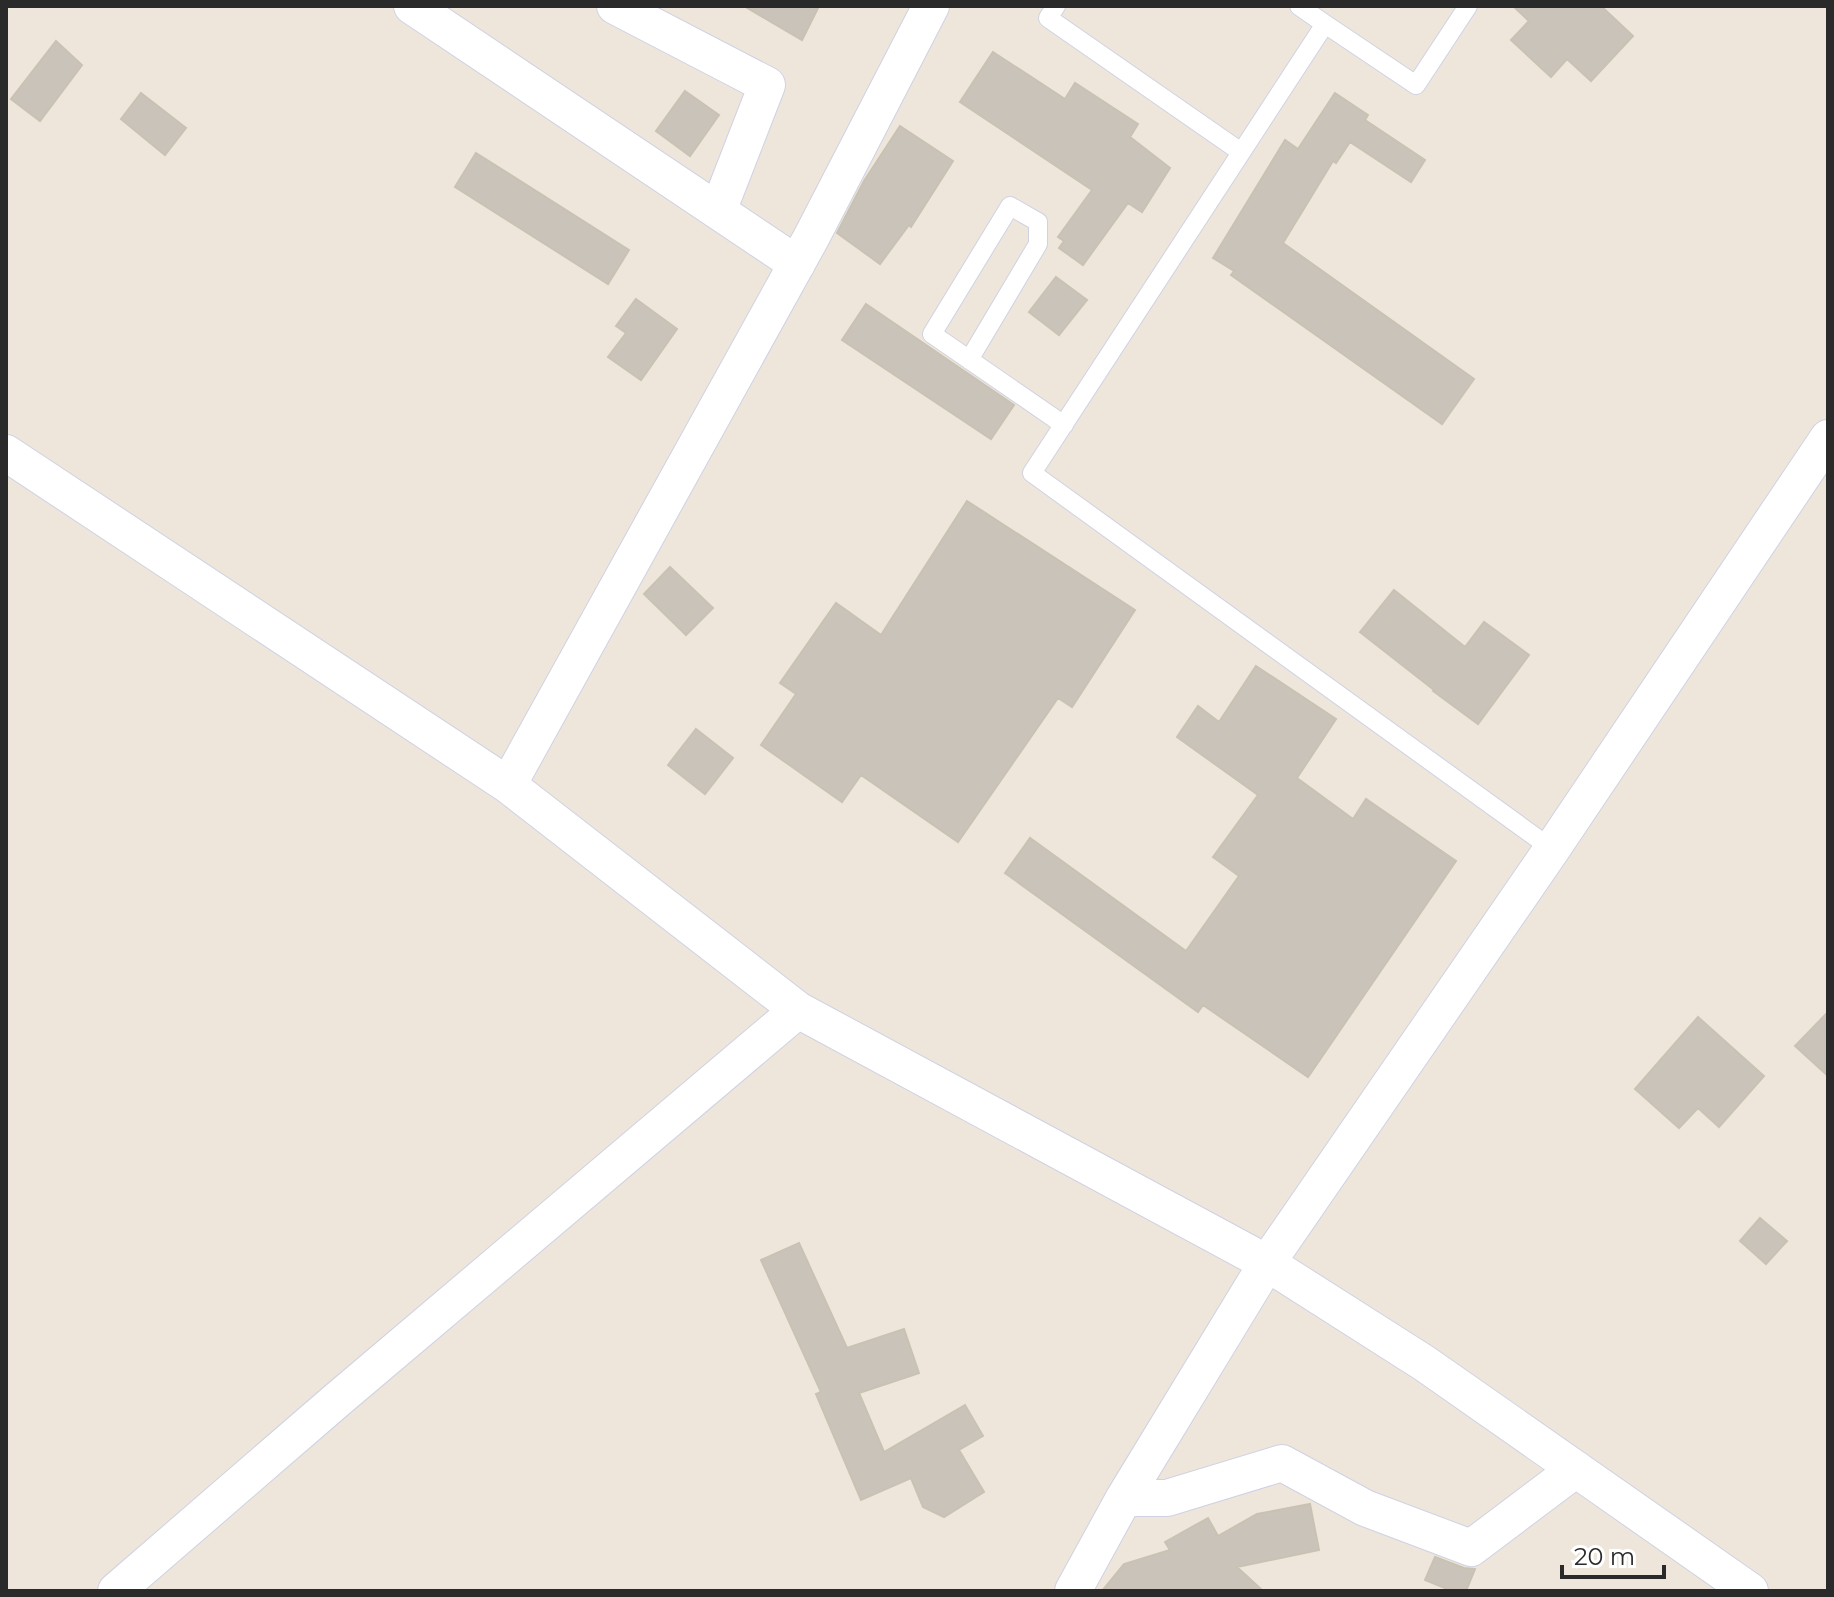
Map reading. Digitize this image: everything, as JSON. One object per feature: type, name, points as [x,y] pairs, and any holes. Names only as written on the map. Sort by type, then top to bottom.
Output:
[{"type":"street","points":[[412,6],[797,264]]},
{"type":"street","points":[[615,6],[767,85],[718,211]]},
{"type":"street","points":[[508,785],[797,264],[931,6]]},
{"type":"street","points":[[1073,1591],[1124,1498],[1267,1263],[1552,849],[1828,438]]},
{"type":"street","points":[[6,453],[508,785],[798,1010],[1267,1263],[1424,1363],[1750,1591]]},
{"type":"street","points":[[116,1591],[798,1010]]},
{"type":"street","points":[[1124,1498],[1167,1498],[1282,1463],[1365,1508],[1471,1548],[1576,1469]]},
{"type":"lane","points":[[1056,6],[1048,18],[1241,152]]},
{"type":"lane","points":[[1299,6],[1416,85],[1468,6]]},
{"type":"lane","points":[[1325,24],[1032,473],[1552,849]]},
{"type":"lane","points":[[969,360],[1038,244],[1038,222],[1010,206],[932,334],[969,360],[1064,425]]},
{"type":"building","points":[[744,6],[819,6],[802,40]]},
{"type":"building","points":[[1513,6],[1601,6],[1633,36],[1591,81],[1567,59],[1551,77],[1511,40],[1529,21]]},
{"type":"building","points":[[56,41],[82,65],[40,121],[11,99]]},
{"type":"building","points":[[993,52],[1065,99],[1075,83],[1138,124],[1130,137],[1170,168],[1142,212],[1128,203],[1083,265],[1059,248],[1064,241],[1058,237],[1092,190],[960,102]]},
{"type":"building","points":[[685,91],[719,115],[690,156],[656,131]]},
{"type":"building","points":[[141,93],[186,128],[165,155],[121,119]]},
{"type":"building","points":[[1335,93],[1368,115],[1365,120],[1425,160],[1411,182],[1350,142],[1336,163],[1333,161],[1283,243],[1474,379],[1442,424],[1231,275],[1234,271],[1213,258],[1285,140],[1298,149]]},
{"type":"building","points":[[900,126],[953,161],[911,227],[909,225],[880,264],[837,233],[864,181]]},
{"type":"building","points":[[476,153],[629,250],[608,284],[455,187]]},
{"type":"building","points":[[1056,277],[1087,300],[1059,335],[1029,312]]},
{"type":"building","points":[[636,299],[677,329],[641,380],[608,357],[626,333],[616,326]]},
{"type":"building","points":[[866,304],[1014,405],[991,439],[842,340]]},
{"type":"building","points":[[967,501],[1135,610],[1072,707],[1058,698],[958,842],[861,775],[842,802],[761,745],[796,694],[780,683],[836,603],[881,635]]},
{"type":"building","points":[[670,567],[713,608],[686,635],[644,594]]},
{"type":"building","points":[[1394,590],[1465,647],[1484,622],[1529,655],[1478,724],[1360,632]]},
{"type":"building","points":[[1256,666],[1336,719],[1297,778],[1353,819],[1366,799],[1456,861],[1308,1077],[1203,1005],[1198,1012],[1005,873],[1030,838],[1186,951],[1239,876],[1213,857],[1258,795],[1177,737],[1198,706],[1219,722]]},
{"type":"building","points":[[696,729],[733,758],[705,794],[668,765]]},
{"type":"building","points":[[1828,1012],[1828,1076],[1795,1046]]},
{"type":"building","points":[[1698,1017],[1764,1076],[1719,1127],[1698,1108],[1679,1128],[1635,1089]]},
{"type":"building","points":[[1760,1218],[1787,1241],[1766,1264],[1740,1241]]},
{"type":"building","points":[[799,1243],[847,1348],[904,1329],[919,1373],[859,1393],[884,1452],[965,1405],[983,1436],[959,1450],[984,1492],[944,1517],[923,1507],[911,1478],[861,1500],[816,1394],[821,1392],[761,1260]]},
{"type":"building","points":[[1310,1504],[1319,1550],[1237,1567],[1263,1591],[1102,1591],[1124,1564],[1170,1550],[1165,1542],[1208,1518],[1218,1536],[1257,1514]]},
{"type":"building","points":[[1435,1557],[1475,1569],[1466,1591],[1452,1591],[1425,1580]]}]
